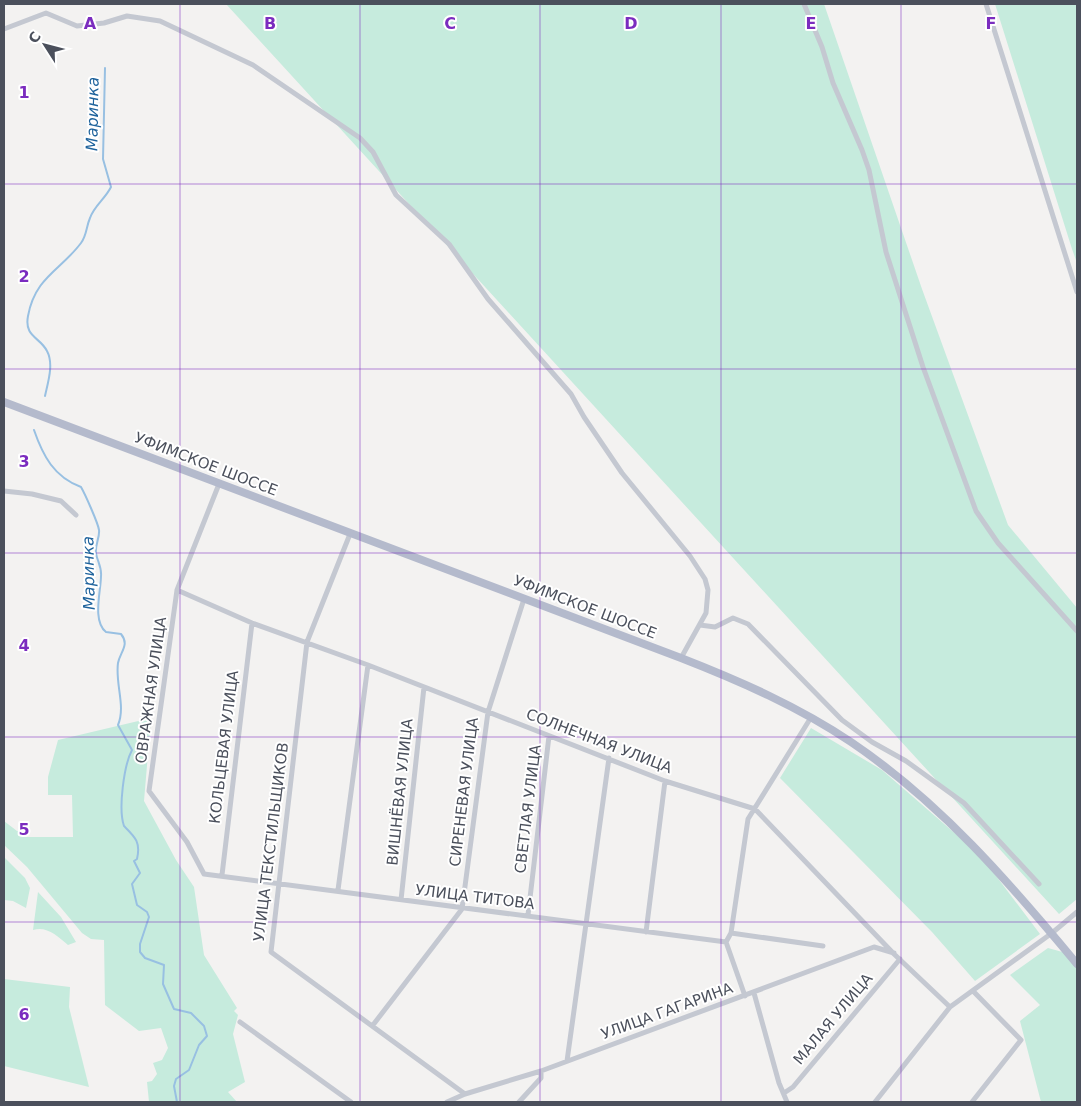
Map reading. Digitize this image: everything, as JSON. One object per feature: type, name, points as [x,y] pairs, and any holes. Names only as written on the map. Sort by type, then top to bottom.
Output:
[{"type":"main road","name":"УФИМСКОЕ ШОССЕ","points":[[4,402],[682,658],[765,694],[850,742],[927,801],[992,864],[1077,964]]},
{"type":"street","points":[[804,4],[822,48],[833,84],[865,157],[886,252],[923,367],[976,510],[998,543],[1077,631]]},
{"type":"street","points":[[986,4],[1077,292]]},
{"type":"street","points":[[4,29],[46,13],[77,26],[104,23],[127,16],[160,21],[253,65],[360,138],[373,152],[396,195],[449,244],[488,299],[571,394],[584,417],[622,473],[690,556],[705,579],[708,590],[706,614],[682,658]]},
{"type":"street","name":"ОВРАЖНАЯ УЛИЦА","points":[[219,484],[177,590],[149,791],[186,842],[204,874],[222,875]]},
{"type":"street","points":[[4,491],[32,494],[61,501],[76,515]]},
{"type":"street","name":"УЛИЦА ТЕКСТИЛЬЩИКОВ","points":[[350,534],[307,642],[271,952],[465,1094]]},
{"type":"street","name":"СОЛНЕЧНАЯ УЛИЦА","points":[[177,590],[252,623],[368,665],[665,781],[755,809],[894,954],[950,1007]]},
{"type":"street","name":"СИРЕНЕВАЯ УЛИЦА","points":[[373,1025],[462,909],[488,712],[524,598]]},
{"type":"street","points":[[700,625],[715,627],[733,618],[748,624],[842,720],[872,742],[906,761],[964,803],[1039,884]]},
{"type":"street","name":"КОЛЬЦЕВАЯ УЛИЦА","points":[[222,875],[252,623]]},
{"type":"street","points":[[338,890],[368,665]]},
{"type":"street","name":"ВИШНЁВАЯ УЛИЦА","points":[[401,900],[424,687]]},
{"type":"street","points":[[745,996],[726,942],[731,933],[748,819],[810,719]]},
{"type":"street","name":"СВЕТЛАЯ УЛИЦА","points":[[528,915],[549,736]]},
{"type":"street","points":[[567,1061],[609,758]]},
{"type":"street","points":[[646,932],[665,781]]},
{"type":"street","name":"УЛИЦА ТИТОВА","points":[[222,875],[462,909],[528,915],[585,925],[726,942]]},
{"type":"street","points":[[874,1102],[950,1007],[973,991],[979,984],[1052,934],[1077,912]]},
{"type":"street","points":[[731,933],[823,946]]},
{"type":"street","name":"УЛИЦА ГАГАРИНА","points":[[447,1102],[465,1094],[542,1071],[874,947],[894,954]]},
{"type":"street","name":"МАЛАЯ УЛИЦА","points":[[784,1093],[793,1087],[900,958]]},
{"type":"street","points":[[972,1102],[1021,1040],[973,991]]},
{"type":"street","points":[[754,993],[762,1015],[765,1037],[773,1065],[787,1102]]},
{"type":"street","points":[[240,1022],[351,1102]]},
{"type":"street","points":[[519,1102],[541,1078],[542,1071]]},
{"type":"green space","points":[[226,4],[824,4],[922,289],[1008,525],[1077,608],[1077,899],[1059,914]]},
{"type":"green space","points":[[995,4],[1077,4],[1077,263],[1072,249]]},
{"type":"green space","points":[[151,718],[144,801],[176,860],[194,887],[204,955],[237,1008],[234,1011],[238,1015],[233,1034],[245,1082],[228,1092],[237,1102],[149,1102],[147,1082],[152,1081],[157,1074],[153,1063],[162,1060],[168,1048],[161,1028],[139,1031],[105,1005],[104,940],[91,939],[82,933],[27,867],[4,845],[4,821],[17,831],[25,831],[25,837],[73,837],[72,795],[48,795],[48,777],[58,740]]},
{"type":"green space","points":[[811,728],[882,770],[981,856],[1040,934],[975,981],[932,932],[780,778]]},
{"type":"green space","points":[[4,857],[25,878],[30,888],[26,908],[13,901],[4,900]]},
{"type":"green space","points":[[38,892],[61,917],[76,942],[68,945],[56,935],[43,929],[33,930]]},
{"type":"green space","points":[[1048,948],[1066,953],[1077,967],[1077,1102],[1041,1102],[1020,1021],[1040,1005],[1010,975]]},
{"type":"green space","points":[[4,979],[70,987],[69,1007],[89,1087],[4,1066]]},
{"type":"waterway","name":"Маринка","points":[[45,396],[50,373],[49,356],[44,346],[30,333],[27,323],[28,316],[36,292],[81,243],[92,214],[111,187],[103,159],[105,68]]},
{"type":"waterway","name":"Маринка","points":[[34,430],[41,448],[51,464],[64,478],[81,487],[91,508],[99,530],[96,550],[101,573],[98,606],[99,621],[106,632],[121,634],[125,642],[117,671],[121,703],[118,725],[132,750],[124,776],[122,818],[124,826],[138,844],[137,859],[134,861],[140,873],[132,884],[137,905],[147,912],[149,917],[140,944],[140,952],[145,958],[164,965],[163,984],[174,1009],[191,1013],[204,1026],[207,1036],[199,1045],[189,1070],[176,1079],[174,1086],[177,1102]]}]
